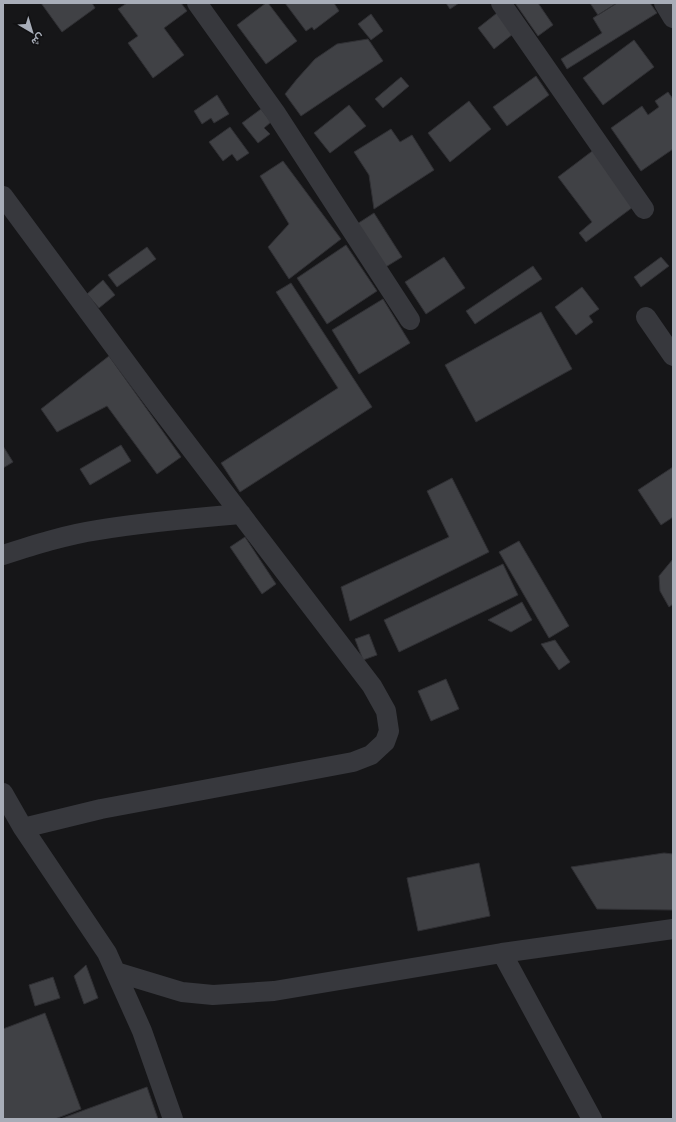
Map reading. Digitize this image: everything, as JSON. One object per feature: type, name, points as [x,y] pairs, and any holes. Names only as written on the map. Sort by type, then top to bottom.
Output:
[{"type":"street","points":[[196,3],[275,112],[410,320]]},
{"type":"street","points":[[500,3],[644,209]]},
{"type":"street","points":[[664,3],[673,18]]},
{"type":"street","points":[[3,196],[372,686],[386,711],[389,731],[385,742],[371,755],[353,762],[101,809],[23,828]]},
{"type":"street","points":[[646,317],[673,356]]},
{"type":"street","points":[[3,555],[46,541],[97,530],[176,519],[241,514]]},
{"type":"street","points":[[3,793],[23,828],[107,954],[142,1032],[173,1119]]},
{"type":"street","points":[[116,972],[182,992],[213,995],[274,991],[502,952],[673,929]]},
{"type":"street","points":[[502,952],[592,1119]]},
{"type":"building","points":[[41,3],[92,3],[95,8],[62,32]]},
{"type":"building","points":[[127,3],[181,3],[187,11],[164,28],[184,55],[153,78],[128,43],[138,36],[118,9]]},
{"type":"building","points":[[268,3],[297,41],[266,64],[237,25]]},
{"type":"building","points":[[285,3],[334,3],[339,11],[314,30],[312,27],[306,31]]},
{"type":"building","points":[[446,3],[459,3],[450,9]]},
{"type":"building","points":[[515,3],[538,3],[553,25],[538,36]]},
{"type":"building","points":[[590,3],[617,3],[598,15]]},
{"type":"building","points":[[617,3],[650,3],[657,13],[567,69],[561,59],[602,33],[593,18]]},
{"type":"building","points":[[497,13],[513,34],[494,49],[478,28]]},
{"type":"building","points":[[371,14],[383,31],[371,40],[358,24]]},
{"type":"building","points":[[368,39],[383,61],[301,116],[285,94],[297,79],[315,59],[337,44]]},
{"type":"building","points":[[634,40],[654,67],[603,105],[583,78]]},
{"type":"building","points":[[536,76],[549,95],[507,126],[493,107]]},
{"type":"building","points":[[401,77],[409,86],[383,108],[375,99]]},
{"type":"building","points":[[668,92],[673,99],[673,149],[641,171],[611,128],[642,106],[648,115],[659,107],[655,101]]},
{"type":"building","points":[[217,95],[229,114],[214,123],[211,118],[202,124],[194,111]]},
{"type":"building","points":[[469,101],[491,129],[450,162],[428,133]]},
{"type":"building","points":[[349,105],[366,126],[330,153],[314,133]]},
{"type":"building","points":[[261,109],[271,122],[264,128],[270,134],[258,143],[242,123]]},
{"type":"building","points":[[230,127],[249,153],[237,161],[232,154],[223,161],[209,142]]},
{"type":"building","points":[[391,129],[400,142],[412,135],[434,170],[374,209],[369,175],[354,152]]},
{"type":"building","points":[[595,149],[637,204],[586,242],[579,233],[592,222],[558,177]]},
{"type":"building","points":[[283,161],[341,239],[289,279],[268,247],[289,224],[260,176]]},
{"type":"building","points":[[374,213],[402,257],[384,268],[357,224]]},
{"type":"building","points":[[346,245],[377,291],[327,324],[297,278]]},
{"type":"building","points":[[147,247],[156,259],[117,287],[108,275]]},
{"type":"building","points":[[444,257],[465,288],[426,314],[405,282]]},
{"type":"building","points":[[661,257],[669,266],[641,287],[634,277]]},
{"type":"building","points":[[533,266],[542,279],[475,324],[466,311]]},
{"type":"building","points":[[103,280],[115,295],[99,308],[87,294]]},
{"type":"building","points":[[291,283],[372,407],[240,492],[221,463],[338,388],[276,292]]},
{"type":"building","points":[[582,287],[599,309],[589,316],[593,322],[576,335],[555,307]]},
{"type":"building","points":[[383,299],[410,343],[359,374],[332,330]]},
{"type":"building","points":[[541,312],[572,369],[476,422],[445,365]]},
{"type":"building","points":[[109,356],[181,457],[157,474],[107,406],[57,432],[41,409]]},
{"type":"building","points":[[121,445],[131,461],[90,485],[80,469]]},
{"type":"building","points":[[3,446],[13,462],[3,468]]},
{"type":"building","points":[[673,467],[673,517],[661,525],[638,490]]},
{"type":"building","points":[[452,478],[489,552],[350,621],[341,587],[449,537],[427,491]]},
{"type":"building","points":[[245,537],[276,584],[262,594],[230,547]]},
{"type":"building","points":[[519,541],[569,626],[549,638],[499,552]]},
{"type":"building","points":[[673,559],[673,604],[669,607],[660,591],[659,576]]},
{"type":"building","points":[[503,564],[518,595],[399,652],[384,620]]},
{"type":"building","points":[[522,602],[532,620],[511,632],[488,620]]},
{"type":"building","points":[[369,634],[377,655],[363,660],[355,639]]},
{"type":"building","points":[[555,640],[570,662],[559,670],[541,644]]},
{"type":"building","points":[[446,679],[459,709],[431,721],[418,691]]},
{"type":"building","points":[[664,853],[673,854],[673,910],[597,909],[571,867]]},
{"type":"building","points":[[479,863],[490,916],[418,931],[407,878]]},
{"type":"building","points":[[86,965],[98,998],[84,1004],[74,976]]},
{"type":"building","points":[[53,977],[60,998],[35,1006],[29,985]]},
{"type":"building","points":[[45,1013],[81,1109],[55,1119],[3,1119],[3,1029]]},
{"type":"building","points":[[147,1087],[158,1119],[60,1119]]}]
